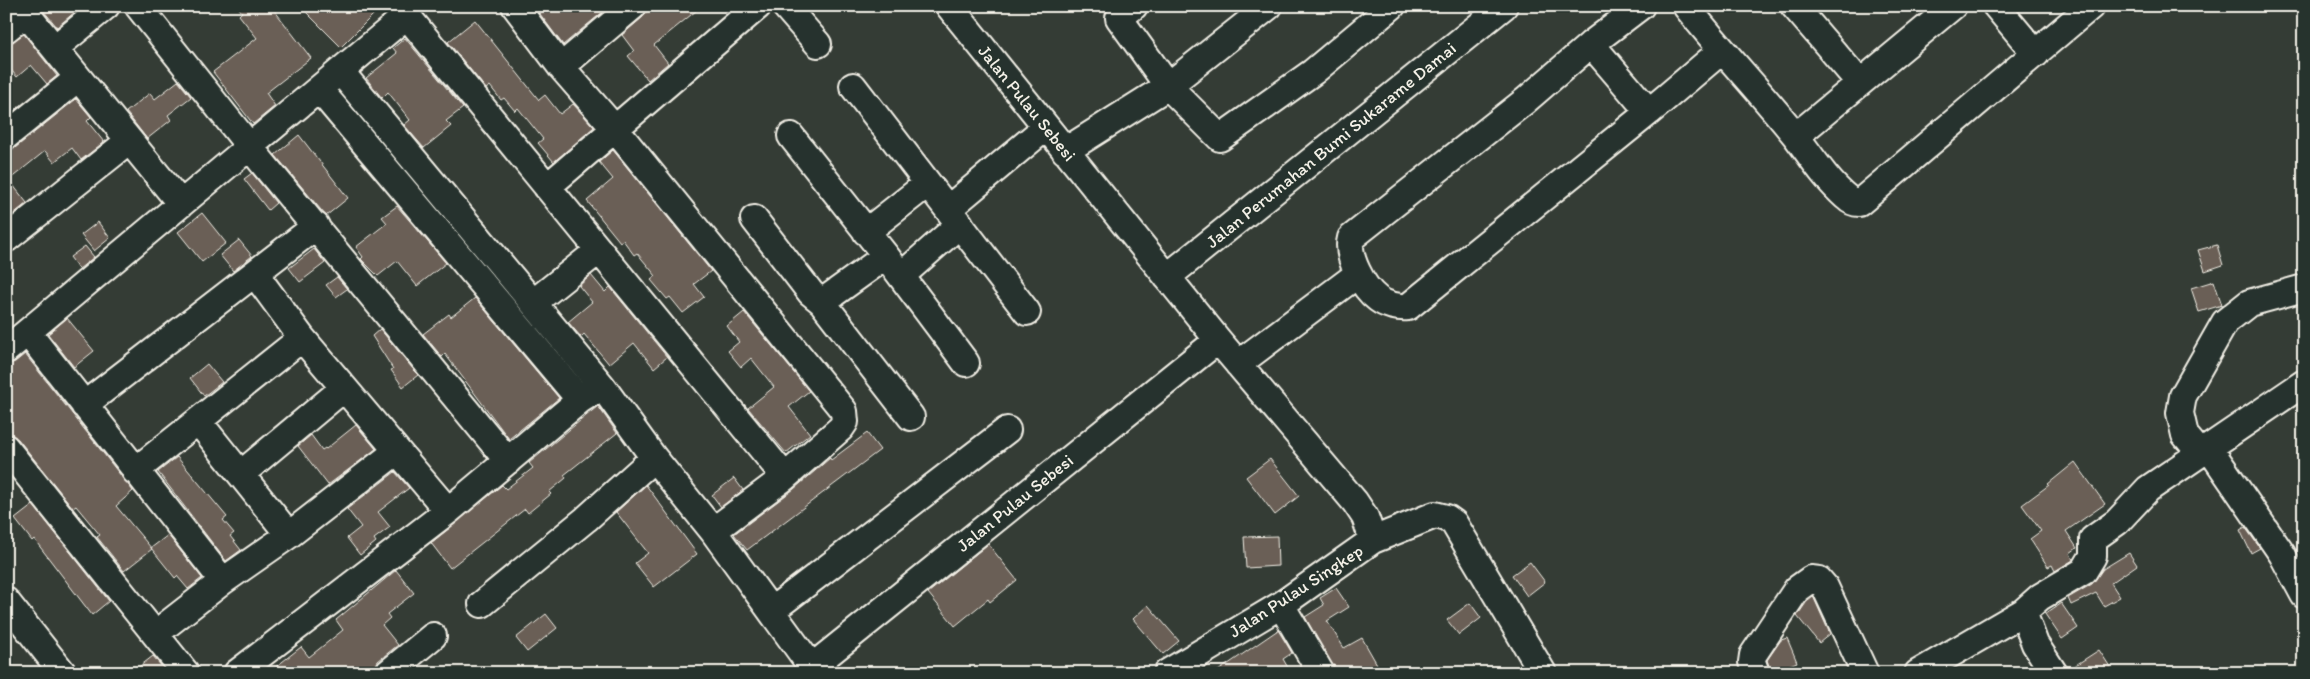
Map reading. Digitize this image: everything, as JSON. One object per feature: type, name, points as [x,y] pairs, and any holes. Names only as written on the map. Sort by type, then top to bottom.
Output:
[{"type":"street","points":[[54,48],[106,6]]},
{"type":"street","points":[[138,6],[508,461]]},
{"type":"street","points":[[515,6],[561,67],[615,128],[844,411],[845,422],[841,428],[785,477],[714,531]]},
{"type":"street","points":[[561,67],[633,6]]},
{"type":"street","points":[[547,187],[758,6]]},
{"type":"street","points":[[784,6],[818,44]]},
{"type":"street","name":"Jalan Pulau Sebesi","points":[[949,6],[1218,340],[1361,510],[1373,540]]},
{"type":"street","points":[[1065,151],[1168,86],[1269,6]]},
{"type":"street","points":[[1121,10],[1168,86],[1217,137],[1222,138],[1313,72],[1392,6]]},
{"type":"street","points":[[1641,6],[1592,44],[1525,101],[1351,238],[1350,254],[1358,274],[1378,299],[1396,307],[1408,307],[1649,112],[1721,51]]},
{"type":"street","points":[[1686,6],[1721,51],[1796,136],[1807,153],[1845,196],[1859,204],[2091,6]]},
{"type":"street","points":[[1794,6],[1860,83]]},
{"type":"street","points":[[1796,136],[1953,6]]},
{"type":"street","points":[[1996,6],[2036,54]]},
{"type":"street","name":"Jalan Perumahan Bumi Sukarame Damai","points":[[1167,277],[1496,9]]},
{"type":"street","points":[[6,350],[341,72],[402,11],[785,477]]},
{"type":"street","points":[[17,16],[54,48],[181,204]]},
{"type":"street","points":[[1592,44],[1649,112]]},
{"type":"street","points":[[341,72],[602,386],[654,458],[714,531],[814,670]]},
{"type":"street","points":[[6,136],[78,78]]},
{"type":"street","points":[[853,86],[1027,312]]},
{"type":"street","points":[[319,89],[580,400]]},
{"type":"street","points":[[822,302],[894,266],[954,217],[1046,127]]},
{"type":"street","points":[[791,136],[894,266],[966,363]]},
{"type":"street","points":[[6,239],[129,141]]},
{"type":"street","points":[[866,232],[927,184]]},
{"type":"street","points":[[754,218],[811,293],[822,302],[911,417]]},
{"type":"street","points":[[84,405],[316,226]]},
{"type":"street","points":[[533,303],[598,251]]},
{"type":"street","points":[[254,274],[302,338],[448,511]]},
{"type":"street","points":[[1238,364],[1358,274]]},
{"type":"street","points":[[2304,288],[2249,303],[2225,322],[2183,396],[2180,413],[2185,436],[2204,450],[2282,554],[2304,595]]},
{"type":"street","points":[[28,333],[223,581]]},
{"type":"street","points":[[135,470],[302,338]]},
{"type":"street","name":"Jalan Pulau Sebesi","points":[[814,670],[1218,340]]},
{"type":"street","points":[[1918,673],[2023,612],[2040,597],[2084,571],[2093,556],[2093,540],[2096,536],[2116,522],[2148,488],[2304,383]]},
{"type":"street","points":[[237,673],[448,511],[580,400],[602,386]]},
{"type":"street","points":[[241,474],[344,388]]},
{"type":"street","points":[[198,421],[289,535]]},
{"type":"street","points":[[771,611],[1007,430]]},
{"type":"street","points":[[6,448],[186,673]]},
{"type":"street","points":[[155,634],[223,581],[289,535],[397,451]]},
{"type":"street","points":[[482,604],[586,519],[654,458]]},
{"type":"street","name":"Jalan Pulau Singkep","points":[[1181,669],[1281,605],[1373,540],[1435,515],[1450,520],[1543,673]]},
{"type":"street","points":[[1756,673],[1752,662],[1753,655],[1797,589],[1811,578],[1819,580],[1825,587],[1866,673]]},
{"type":"street","points":[[6,602],[63,673]]},
{"type":"street","points":[[1281,605],[1321,673]]},
{"type":"street","points":[[2023,612],[2035,644],[2054,673]]},
{"type":"street","points":[[399,670],[433,636]]},
{"type":"building","points":[[48,6],[82,6],[57,27],[43,10]]},
{"type":"building","points":[[237,6],[271,6],[311,58],[266,93],[275,106],[253,124],[213,72],[257,38],[239,15],[242,12]]},
{"type":"building","points":[[300,6],[382,6],[341,47]]},
{"type":"building","points":[[534,6],[610,6],[563,45]]},
{"type":"building","points":[[648,6],[702,6],[654,45],[668,63],[648,80],[628,56],[634,51],[622,35],[643,17]]},
{"type":"building","points":[[475,20],[539,100],[545,95],[560,114],[573,104],[594,127],[554,162],[538,143],[543,139],[518,108],[515,111],[504,98],[501,100],[490,86],[486,89],[448,42]]},
{"type":"building","points":[[24,34],[57,76],[47,84],[31,65],[17,77],[6,64],[6,45]]},
{"type":"building","points":[[405,38],[463,108],[446,121],[451,126],[424,148],[404,125],[410,120],[388,92],[382,98],[366,78],[397,53],[393,48]]},
{"type":"building","points":[[178,81],[191,97],[168,115],[171,120],[147,139],[126,112],[150,93],[155,99]]},
{"type":"building","points":[[76,99],[91,117],[87,121],[104,142],[81,160],[72,148],[54,162],[45,151],[9,180],[27,203],[6,220],[6,151],[15,148]]},
{"type":"building","points":[[299,135],[348,198],[326,216],[275,155]]},
{"type":"building","points":[[613,150],[711,271],[694,284],[704,297],[683,313],[670,297],[667,299],[651,280],[656,276],[637,253],[634,255],[623,240],[620,242],[587,201],[613,179],[599,162]]},
{"type":"building","points":[[252,173],[276,203],[268,210],[244,179]]},
{"type":"building","points":[[397,206],[446,263],[417,286],[397,261],[378,276],[361,259],[363,257],[356,247],[387,223],[382,217]]},
{"type":"building","points":[[202,213],[226,243],[202,262],[178,232]]},
{"type":"building","points":[[98,222],[110,238],[94,251],[81,235]]},
{"type":"building","points":[[239,240],[252,256],[233,271],[220,255]]},
{"type":"building","points":[[2217,245],[2223,265],[2205,271],[2198,250]]},
{"type":"building","points":[[85,246],[94,257],[79,269],[70,257]]},
{"type":"building","points":[[314,249],[325,263],[300,282],[289,268]]},
{"type":"building","points":[[591,275],[605,292],[610,287],[667,357],[654,368],[634,343],[609,364],[584,334],[581,337],[568,322],[592,302],[579,286]]},
{"type":"building","points":[[337,277],[347,289],[336,297],[326,285]]},
{"type":"building","points":[[2214,281],[2222,305],[2199,312],[2191,288]]},
{"type":"building","points":[[475,298],[559,398],[509,439],[445,354],[442,357],[423,334],[449,314],[451,317]]},
{"type":"building","points":[[744,312],[809,391],[789,407],[810,434],[786,453],[748,408],[774,387],[751,358],[741,367],[728,351],[739,342],[727,326]]},
{"type":"building","points":[[67,318],[94,351],[74,367],[48,334]]},
{"type":"building","points":[[380,329],[418,375],[403,387],[372,336]]},
{"type":"building","points":[[25,354],[133,491],[116,506],[152,549],[124,571],[97,537],[100,535],[76,506],[73,508],[18,439],[6,433],[6,365],[15,362]]},
{"type":"building","points":[[207,364],[222,382],[204,396],[190,378]]},
{"type":"building","points":[[598,406],[617,433],[564,475],[566,478],[549,492],[551,494],[528,513],[525,509],[450,568],[431,543],[502,485],[506,489],[533,468],[529,463]]},
{"type":"building","points":[[356,425],[376,449],[328,485],[298,446],[311,435],[322,450],[326,449]]},
{"type":"building","points":[[867,433],[880,450],[747,550],[734,534],[794,489],[830,458],[831,460]]},
{"type":"building","points":[[177,457],[227,517],[223,520],[234,533],[230,536],[241,550],[226,561],[158,472]]},
{"type":"building","points":[[1270,459],[1299,496],[1275,515],[1246,477]]},
{"type":"building","points":[[2075,462],[2105,504],[2066,531],[2077,548],[2070,553],[2073,560],[2055,571],[2052,565],[2048,567],[2030,539],[2041,531],[2022,505]]},
{"type":"building","points":[[395,472],[409,488],[378,512],[390,527],[374,539],[376,542],[360,555],[347,538],[361,527],[347,509]]},
{"type":"building","points":[[734,478],[743,490],[721,507],[712,495]]},
{"type":"building","points":[[646,485],[697,554],[654,587],[635,563],[648,553],[616,512]]},
{"type":"building","points":[[33,505],[109,601],[92,615],[34,539],[32,541],[15,519]]},
{"type":"building","points":[[2245,527],[2260,548],[2251,553],[2240,530]]},
{"type":"building","points":[[168,535],[202,578],[188,589],[177,576],[175,578],[151,548]]},
{"type":"building","points":[[1277,536],[1278,566],[1246,568],[1244,537]]},
{"type":"building","points":[[988,544],[1017,580],[990,602],[988,599],[955,626],[928,593]]},
{"type":"building","points":[[2129,553],[2137,565],[2111,583],[2120,597],[2104,606],[2096,593],[2071,605],[2068,598],[2092,584],[2103,569]]},
{"type":"building","points":[[1530,562],[1545,582],[1527,596],[1512,575]]},
{"type":"building","points":[[396,570],[414,593],[387,614],[390,618],[382,625],[398,645],[378,661],[374,669],[369,673],[268,673],[301,647],[309,657],[343,630],[336,620]]},
{"type":"building","points":[[1336,588],[1349,607],[1327,621],[1344,648],[1362,638],[1382,673],[1336,673],[1305,617],[1324,605],[1320,598]]},
{"type":"building","points":[[1813,596],[1830,634],[1819,643],[1797,616]]},
{"type":"building","points":[[1470,603],[1481,618],[1459,635],[1447,620]]},
{"type":"building","points":[[2061,603],[2078,628],[2062,639],[2045,614]]},
{"type":"building","points":[[1148,605],[1179,641],[1163,654],[1133,619]]},
{"type":"building","points":[[546,614],[557,628],[527,652],[516,638]]},
{"type":"building","points":[[1278,630],[1292,653],[1283,659],[1291,673],[1215,673]]},
{"type":"building","points":[[1787,638],[1797,662],[1771,673],[1767,660],[1781,640]]},
{"type":"building","points":[[2099,650],[2114,673],[2069,673],[2068,670]]},
{"type":"building","points":[[153,656],[167,673],[131,673]]}]
